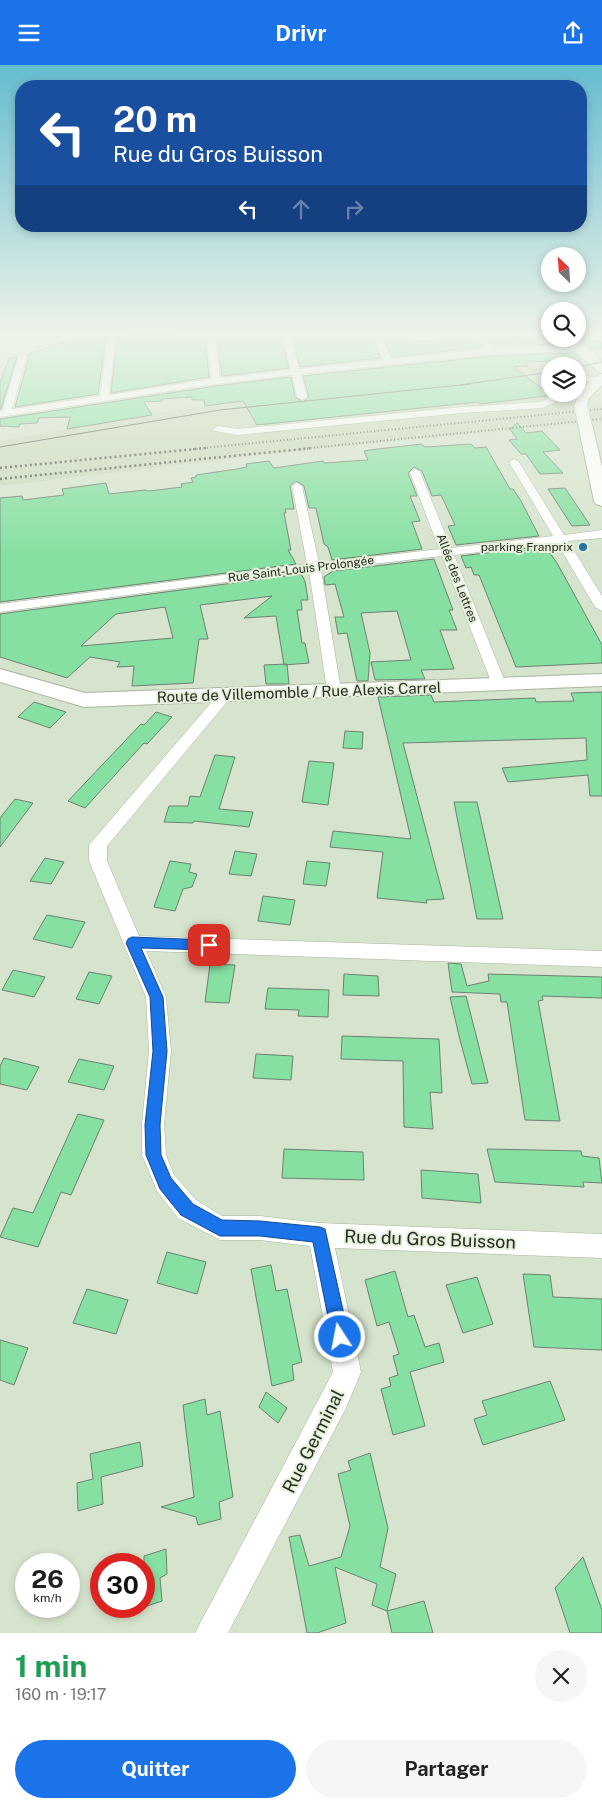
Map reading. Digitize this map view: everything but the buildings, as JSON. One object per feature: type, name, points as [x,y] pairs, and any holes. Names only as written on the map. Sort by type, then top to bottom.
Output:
[{"type":"street","points":[[3,414],[38,408]]},
{"type":"street","points":[[218,429],[236,432],[491,408]]},
{"type":"street","points":[[580,408],[602,501]]},
{"type":"street","points":[[514,462],[602,607]]},
{"type":"street","name":"Allée des Lettres","points":[[415,472],[499,684]]},
{"type":"street","points":[[297,487],[314,567],[334,690]]},
{"type":"street","name":"Rue Saint-Louis Prolongée","points":[[0,608],[314,567],[602,534]]},
{"type":"street","name":"Route de Villemomble / Rue Alexis Carrel","points":[[0,675],[84,700],[602,680]]},
{"type":"street","name":"Rue du Gros Buisson","points":[[226,694],[98,845],[98,861],[156,997],[160,1051],[152,1125],[154,1155],[165,1183],[187,1209],[220,1228],[260,1229],[320,1235],[602,1246]]},
{"type":"street","points":[[132,943],[602,959]]},
{"type":"street","name":"Rue Germinal","points":[[211,1633],[336,1398],[347,1373],[320,1235]]},
{"type":"shaded area","points":[[185,408],[602,408],[602,422],[296,451],[0,486],[0,441]]},
{"type":"tram line","points":[[0,447],[238,408]]},
{"type":"railway","points":[[193,449],[602,409]]},
{"type":"railway","points":[[300,449],[602,419]]},
{"type":"railway","points":[[0,468],[206,448]]},
{"type":"railway","points":[[0,479],[313,448]]},
{"type":"place","name":"parking Franprix","points":[[583,547]]},
{"type":"route","points":[[209,945],[132,943],[156,997],[158,1045],[160,1051],[152,1125],[154,1155],[165,1183],[187,1209],[220,1228],[260,1229],[320,1235],[340,1337]]}]
